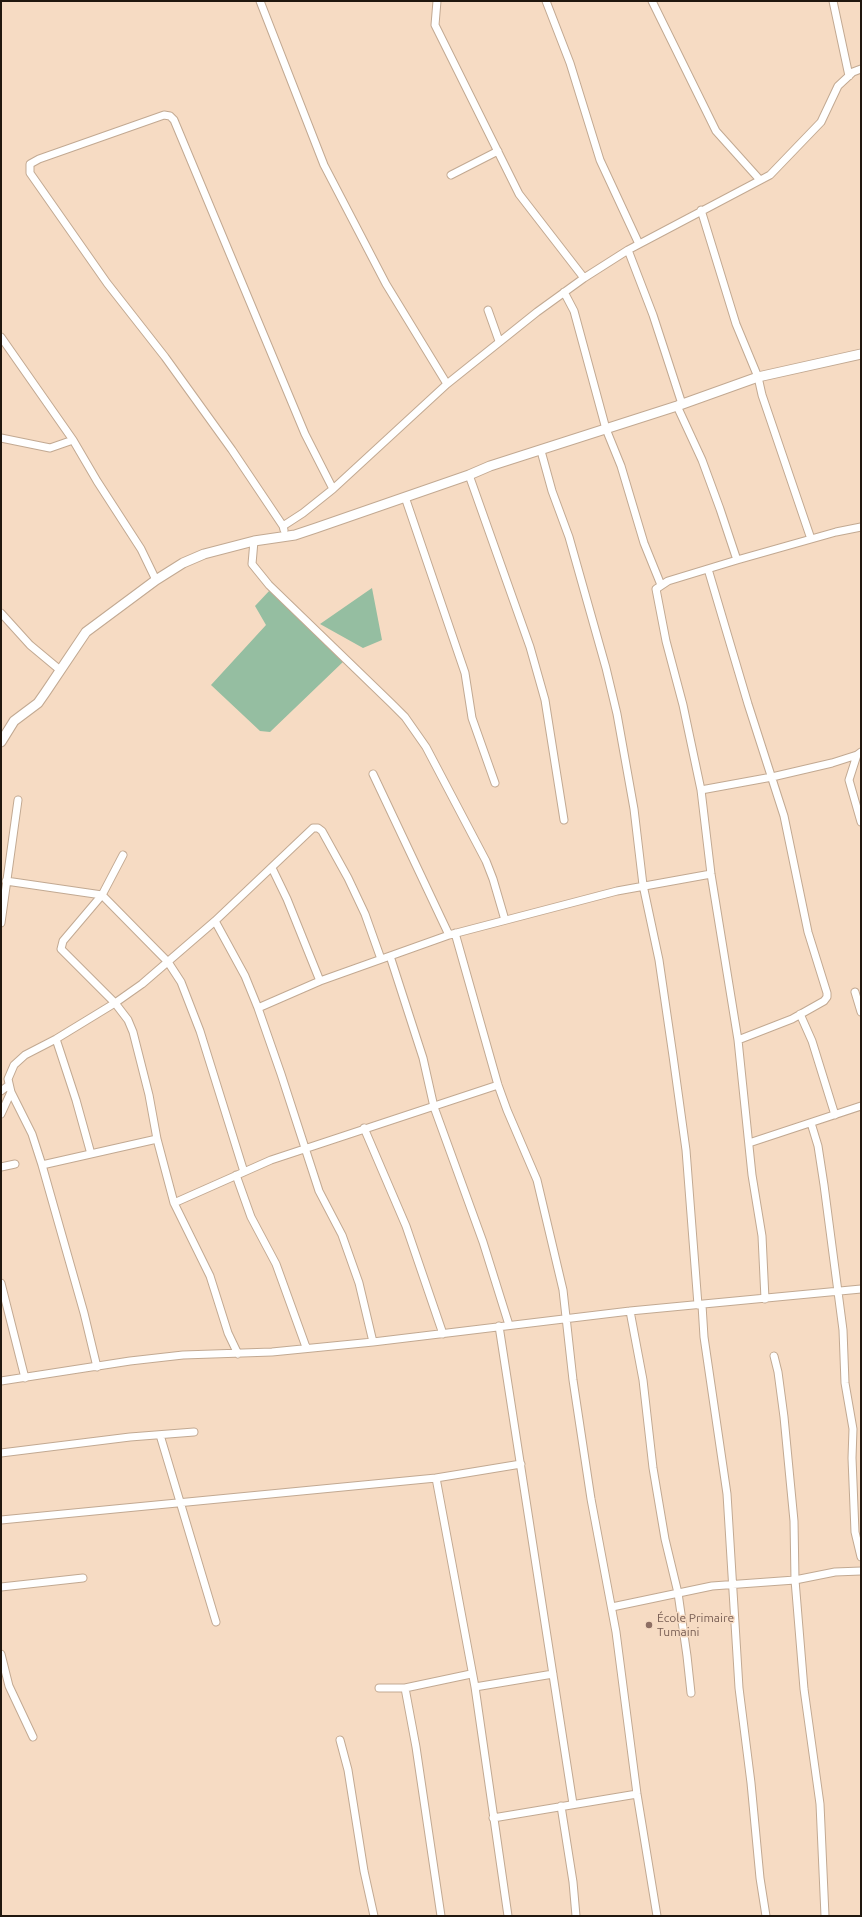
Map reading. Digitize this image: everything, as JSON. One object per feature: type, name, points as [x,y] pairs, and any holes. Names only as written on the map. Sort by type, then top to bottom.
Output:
[{"type":"street","points":[[260,1],[324,165],[386,284],[448,384]]},
{"type":"street","points":[[437,1],[436,25],[519,194],[584,278]]},
{"type":"street","points":[[546,1],[570,63],[600,160],[638,244]]},
{"type":"street","points":[[652,1],[716,131],[760,180]]},
{"type":"street","points":[[834,1],[849,76]]},
{"type":"street","points":[[283,526],[333,490],[448,384],[499,341],[564,292],[638,244],[770,175],[821,122],[838,86],[849,76],[861,69]]},
{"type":"street","points":[[284,536],[283,526],[232,450],[165,357],[107,283],[30,173],[30,164],[39,158],[164,115],[170,116],[174,120],[305,434],[333,490]]},
{"type":"street","points":[[451,175],[498,151]]},
{"type":"street","points":[[701,210],[736,324],[758,377],[762,395],[811,539]]},
{"type":"street","points":[[628,250],[653,315],[679,405],[715,495],[736,560]]},
{"type":"street","points":[[564,292],[574,311],[606,429],[624,472],[644,543],[661,585]]},
{"type":"street","points":[[488,310],[499,341]]},
{"type":"street","points":[[1,337],[73,440],[97,481],[141,549],[156,580]]},
{"type":"street","points":[[1,742],[14,721],[38,703],[86,632],[156,580],[183,563],[204,554],[254,541],[295,535],[469,475],[490,466],[679,405],[758,377],[861,354]]},
{"type":"street","points":[[1,438],[50,448],[73,440]]},
{"type":"street","points":[[541,450],[552,491],[569,537],[615,706],[634,809],[643,885],[659,960],[686,1150],[704,1337],[727,1494],[731,1584],[739,1688],[751,1783],[760,1878],[766,1916]]},
{"type":"street","points":[[469,475],[530,647],[545,700],[564,820]]},
{"type":"street","points":[[405,497],[465,673],[472,718],[495,783]]},
{"type":"street","points":[[765,1299],[762,1236],[752,1175],[738,1040],[711,874],[701,790],[683,704],[666,641],[655,591],[661,585],[736,560],[861,527]]},
{"type":"street","points":[[254,541],[252,564],[265,580],[392,704],[405,718],[426,747],[486,861],[505,920]]},
{"type":"street","points":[[708,569],[748,704],[784,816],[808,932],[827,993],[827,997],[824,1000],[800,1014],[738,1040]]},
{"type":"street","points":[[1,613],[30,645],[60,670]]},
{"type":"street","points":[[701,790],[772,777],[832,763],[859,753]]},
{"type":"street","points":[[859,753],[849,780],[861,822]]},
{"type":"street","points":[[373,774],[452,934],[498,1085],[537,1180],[563,1290],[591,1499],[612,1607],[637,1794],[657,1916]]},
{"type":"street","points":[[1,923],[18,800]]},
{"type":"street","points":[[97,1367],[76,1285],[42,1165],[32,1134],[10,1088],[8,1079],[14,1065],[26,1055],[56,1039],[115,1003],[168,962],[215,921],[313,828],[318,828],[322,831],[362,908],[382,959]]},
{"type":"street","points":[[123,855],[102,895],[62,941],[62,949],[115,1003],[128,1020],[134,1032],[149,1095],[157,1139],[174,1203],[210,1276],[228,1332],[238,1354]]},
{"type":"street","points":[[272,868],[290,905],[320,981]]},
{"type":"street","points":[[258,1008],[320,981],[452,934],[643,885],[711,874]]},
{"type":"street","points":[[6,881],[102,895],[168,962],[180,982],[200,1031],[244,1172]]},
{"type":"street","points":[[215,921],[245,976],[258,1008],[319,1191],[342,1235],[359,1283],[373,1342]]},
{"type":"street","points":[[390,956],[423,1058],[434,1107],[483,1242],[509,1325]]},
{"type":"street","points":[[855,992],[861,1012]]},
{"type":"street","points":[[800,1014],[812,1041],[835,1115]]},
{"type":"street","points":[[56,1039],[76,1100],[91,1154]]},
{"type":"street","points":[[174,1203],[236,1175],[305,1148],[498,1085]]},
{"type":"street","points":[[1,1091],[10,1088]]},
{"type":"street","points":[[1,1114],[10,1088]]},
{"type":"street","points":[[749,1143],[811,1124],[861,1106]]},
{"type":"street","points":[[811,1124],[818,1146],[843,1330],[845,1383],[853,1429],[852,1458],[855,1532],[861,1557]]},
{"type":"street","points":[[364,1128],[406,1226],[444,1334]]},
{"type":"street","points":[[42,1165],[157,1139]]},
{"type":"street","points":[[1,1167],[15,1164]]},
{"type":"street","points":[[236,1175],[251,1217],[276,1264],[306,1347]]},
{"type":"street","points":[[1,1283],[25,1378]]},
{"type":"street","points":[[1,1381],[130,1361],[183,1355],[238,1354],[373,1342],[630,1311],[861,1289]]},
{"type":"street","points":[[630,1311],[643,1380],[652,1462],[665,1539],[678,1593],[687,1656],[690,1693]]},
{"type":"street","points":[[498,1326],[573,1804]]},
{"type":"street","points":[[774,1356],[778,1372],[784,1417],[794,1521],[795,1580],[804,1689],[820,1804],[825,1916]]},
{"type":"street","points":[[1,1453],[194,1432]]},
{"type":"street","points":[[160,1435],[216,1622]]},
{"type":"street","points":[[1,1520],[436,1478],[520,1464]]},
{"type":"street","points":[[436,1478],[471,1674],[475,1688],[508,1916]]},
{"type":"street","points":[[612,1607],[678,1593],[731,1584],[795,1580],[835,1572],[861,1571]]},
{"type":"street","points":[[1,1587],[83,1578]]},
{"type":"street","points":[[1,1654],[9,1686],[33,1737]]},
{"type":"street","points":[[379,1688],[405,1688],[471,1674]]},
{"type":"street","points":[[475,1688],[553,1674]]},
{"type":"street","points":[[405,1688],[416,1747],[441,1916]]},
{"type":"street","points":[[340,1740],[348,1770],[364,1871],[374,1916]]},
{"type":"street","points":[[493,1818],[637,1794]]},
{"type":"street","points":[[561,1806],[573,1882],[576,1916]]},
{"type":"green space","points":[[372,588],[382,640],[363,648],[320,624]]},
{"type":"green space","points":[[270,590],[344,661],[270,732],[260,731],[211,685],[266,625],[255,606]]},
{"type":"place","name":"École Primaire Tumaini","points":[[649,1625]]}]
